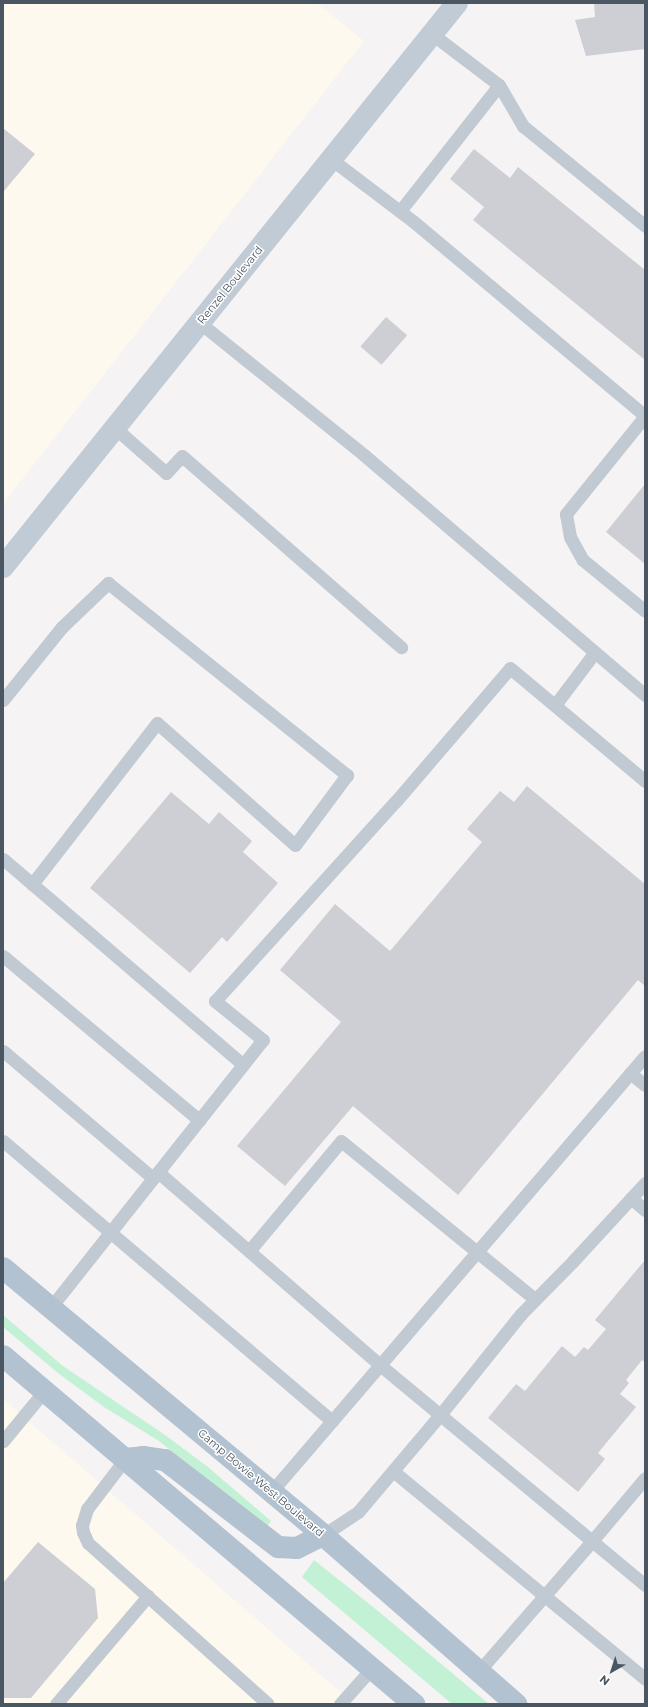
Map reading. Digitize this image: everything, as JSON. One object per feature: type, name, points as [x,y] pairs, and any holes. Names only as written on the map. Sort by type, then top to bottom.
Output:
[{"type":"main road","name":"Camp Bowie West Boulevard","points":[[3,1268],[323,1534],[516,1704]]},
{"type":"main road","points":[[3,1356],[411,1702]]},
{"type":"main road","points":[[125,1459],[143,1457],[166,1460],[278,1547],[297,1548],[323,1534]]},
{"type":"street","name":"Renzel Boulevard","points":[[3,567],[457,3]]},
{"type":"lane","points":[[432,34],[499,85],[523,126],[645,226]]},
{"type":"lane","points":[[400,212],[499,85]]},
{"type":"lane","points":[[331,159],[400,212],[645,416],[566,514],[570,537],[583,560],[645,611]]},
{"type":"lane","points":[[200,322],[364,456],[645,695]]},
{"type":"lane","points":[[115,428],[166,473],[182,456],[400,647]]},
{"type":"lane","points":[[3,700],[62,627],[108,583],[347,775],[296,845],[157,723],[32,884]]},
{"type":"lane","points":[[555,705],[595,652]]},
{"type":"lane","points":[[51,1307],[262,1040],[215,1001],[396,800],[510,668],[645,781]]},
{"type":"lane","points":[[3,859],[243,1065]]},
{"type":"lane","points":[[3,956],[199,1120]]},
{"type":"lane","points":[[3,1051],[249,1251],[380,1365],[645,1585]]},
{"type":"lane","points":[[272,1492],[645,1056]]},
{"type":"lane","points":[[630,1073],[645,1085]]},
{"type":"lane","points":[[3,1141],[332,1422]]},
{"type":"lane","points":[[249,1251],[341,1141],[536,1300]]},
{"type":"lane","points":[[323,1534],[358,1512],[440,1415],[521,1314],[573,1261],[645,1183]]},
{"type":"lane","points":[[631,1198],[645,1210]]},
{"type":"lane","points":[[3,1441],[44,1390]]},
{"type":"lane","points":[[125,1459],[92,1502],[84,1518],[83,1532],[88,1543],[95,1551],[148,1596],[268,1704]]},
{"type":"lane","points":[[393,1471],[645,1680]]},
{"type":"lane","points":[[479,1671],[645,1478]]},
{"type":"lane","points":[[56,1704],[148,1596]]},
{"type":"lane","points":[[340,1704],[372,1668]]},
{"type":"shaded area","points":[[3,3],[317,3],[364,41],[3,504]]},
{"type":"shaded area","points":[[3,1399],[354,1704],[3,1704]]},
{"type":"green space","points":[[3,1315],[63,1366],[165,1435],[208,1467],[271,1521],[267,1527],[159,1441],[104,1407],[58,1373],[3,1327]]},
{"type":"green space","points":[[314,1560],[378,1611],[489,1704],[452,1704],[302,1577]]},
{"type":"building","points":[[594,3],[645,3],[645,49],[586,56],[575,20],[595,17]]},
{"type":"building","points":[[3,128],[35,154],[4,191],[3,190]]},
{"type":"building","points":[[474,149],[510,178],[518,167],[645,270],[645,360],[473,220],[484,207],[450,179]]},
{"type":"building","points":[[386,317],[407,335],[382,365],[360,346]]},
{"type":"building","points":[[645,484],[645,564],[606,532]]},
{"type":"building","points":[[527,786],[645,884],[645,986],[638,980],[458,1195],[353,1106],[285,1186],[237,1146],[341,1022],[280,970],[335,904],[390,951],[482,842],[467,829],[500,791],[514,802]]},
{"type":"building","points":[[171,792],[209,824],[219,812],[252,841],[243,852],[278,883],[227,942],[222,937],[190,973],[90,888]]},
{"type":"building","points":[[645,1260],[645,1362],[642,1360],[626,1380],[629,1383],[620,1394],[636,1407],[598,1453],[605,1459],[578,1492],[488,1418],[516,1384],[525,1391],[562,1346],[575,1357],[584,1347],[588,1350],[606,1329],[595,1320]]},
{"type":"building","points":[[38,1542],[95,1589],[98,1618],[31,1698],[3,1698],[3,1583]]}]
